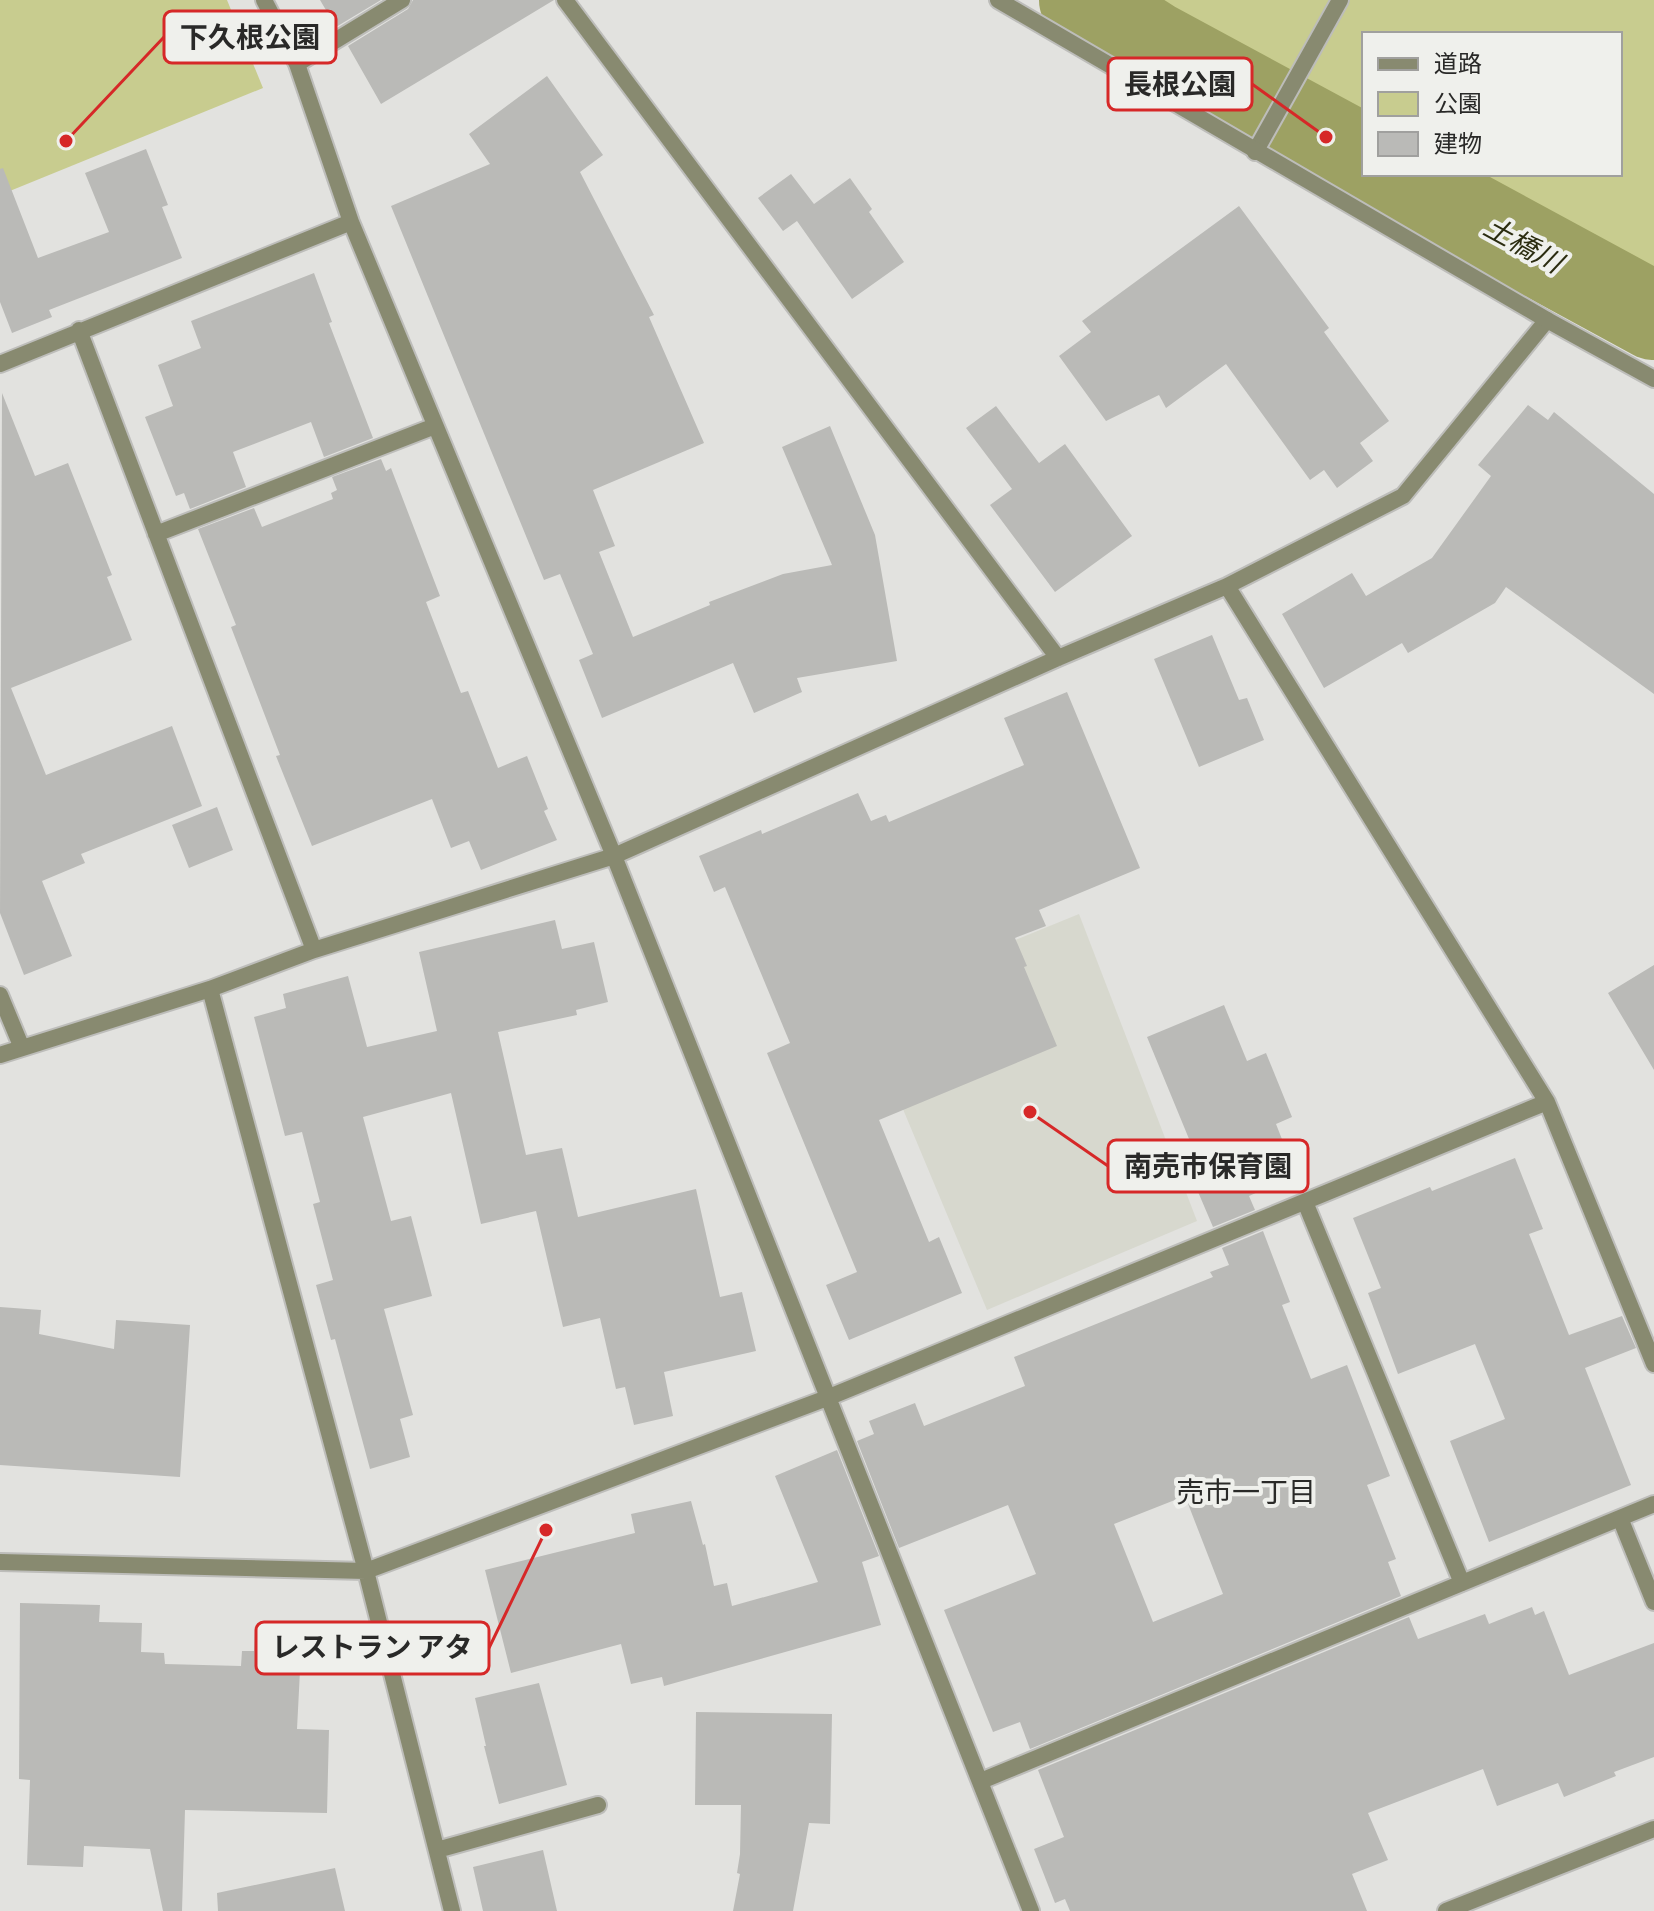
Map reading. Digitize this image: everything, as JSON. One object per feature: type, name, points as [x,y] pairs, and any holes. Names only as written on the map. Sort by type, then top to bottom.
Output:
[{"type":"street","points":[[264,0],[297,64],[351,222],[614,856],[1031,1911]]},
{"type":"street","points":[[297,64],[402,0]]},
{"type":"street","points":[[565,0],[1058,658]]},
{"type":"street","points":[[998,0],[1255,152],[1654,379]]},
{"type":"street","points":[[1255,152],[1340,0]]},
{"type":"street","points":[[0,364],[351,222]]},
{"type":"street","points":[[0,1055],[210,989],[314,950],[614,856],[1227,586],[1403,496],[1547,320]]},
{"type":"street","points":[[79,330],[314,950]]},
{"type":"street","points":[[156,534],[435,426]]},
{"type":"street","points":[[1227,586],[1547,1102],[1654,1364]]},
{"type":"street","points":[[210,989],[366,1571],[452,1911]]},
{"type":"street","points":[[0,995],[22,1048]]},
{"type":"street","points":[[0,1562],[366,1571],[827,1398],[1547,1102]]},
{"type":"street","points":[[1305,1202],[1462,1583]]},
{"type":"street","points":[[981,1781],[1654,1504]]},
{"type":"street","points":[[1620,1518],[1654,1602]]},
{"type":"street","points":[[437,1850],[598,1805]]},
{"type":"street","points":[[1446,1911],[1470,1906],[1654,1829]]},
{"type":"shaded area","points":[[1079,914],[1197,1221],[987,1310],[859,1004]]},
{"type":"green space","points":[[0,0],[227,0],[263,88],[0,195]]},
{"type":"green space","points":[[1053,0],[1654,0],[1654,339],[1221,99],[1154,66]]},
{"type":"building","points":[[320,0],[381,0],[336,27]]},
{"type":"building","points":[[413,0],[554,0],[381,104],[348,46],[408,9]]},
{"type":"building","points":[[547,76],[603,155],[580,172],[654,315],[649,317],[704,443],[593,490],[615,546],[599,552],[633,637],[710,605],[709,602],[783,574],[832,565],[782,447],[830,426],[875,535],[897,661],[797,678],[802,692],[754,713],[733,663],[602,718],[579,660],[593,654],[560,574],[544,580],[391,206],[490,164],[469,134]]},
{"type":"building","points":[[146,149],[168,205],[162,207],[182,258],[49,310],[52,317],[12,333],[0,302],[0,169],[3,168],[38,258],[109,232],[85,173]]},
{"type":"building","points":[[791,174],[814,204],[850,178],[872,209],[869,212],[904,262],[852,299],[797,221],[783,231],[758,198]]},
{"type":"building","points":[[1239,206],[1329,328],[1324,332],[1389,421],[1360,443],[1373,461],[1337,488],[1324,470],[1310,480],[1226,364],[1166,408],[1159,395],[1106,421],[1059,356],[1091,332],[1082,321]]},
{"type":"building","points":[[314,273],[332,322],[329,323],[373,438],[324,457],[311,422],[233,452],[246,487],[190,509],[184,493],[176,496],[145,417],[173,406],[158,365],[201,348],[191,321]]},
{"type":"building","points":[[2,393],[35,476],[68,463],[112,575],[107,577],[132,640],[11,688],[46,775],[172,726],[202,806],[81,854],[85,863],[42,881],[72,956],[24,975],[0,913]]},
{"type":"building","points":[[1528,405],[1548,420],[1554,412],[1654,494],[1654,694],[1506,587],[1495,603],[1408,653],[1402,643],[1324,688],[1282,614],[1352,573],[1366,596],[1432,558],[1491,476],[1478,465]]},
{"type":"building","points":[[996,406],[1039,463],[1065,444],[1132,536],[1055,592],[990,505],[1012,489],[966,428]]},
{"type":"building","points":[[381,459],[386,471],[391,468],[440,596],[426,602],[461,693],[468,691],[498,768],[527,756],[548,809],[544,811],[557,840],[481,870],[469,841],[451,848],[432,799],[312,846],[276,756],[280,755],[231,627],[236,625],[198,529],[254,508],[262,527],[333,499],[331,493],[337,490],[332,477]]},
{"type":"building","points":[[1212,635],[1239,700],[1247,698],[1264,740],[1199,767],[1154,659]]},
{"type":"building","points":[[1067,692],[1140,868],[1039,910],[1046,926],[1015,938],[1057,1046],[879,1120],[929,1242],[939,1237],[962,1293],[849,1340],[826,1285],[857,1272],[767,1053],[790,1043],[725,887],[714,892],[699,856],[761,830],[762,834],[858,793],[871,821],[886,815],[889,822],[1024,765],[1004,718]]},
{"type":"building","points":[[217,807],[233,850],[189,868],[172,825]]},
{"type":"building","points":[[555,920],[562,949],[594,942],[608,1002],[576,1010],[577,1015],[498,1032],[526,1155],[562,1148],[578,1217],[696,1189],[720,1297],[742,1292],[756,1351],[664,1372],[673,1416],[634,1425],[625,1387],[616,1389],[600,1318],[563,1327],[536,1211],[481,1224],[451,1093],[363,1117],[391,1221],[411,1216],[432,1296],[384,1309],[413,1415],[400,1419],[410,1457],[370,1469],[335,1339],[331,1340],[316,1285],[333,1280],[313,1204],[320,1202],[302,1132],[285,1136],[254,1017],[286,1008],[283,994],[348,976],[367,1047],[437,1031],[419,952]]},
{"type":"building","points":[[1654,965],[1654,1070],[1608,993]]},
{"type":"building","points":[[1224,1005],[1247,1061],[1266,1053],[1292,1117],[1276,1124],[1296,1175],[1249,1196],[1255,1210],[1213,1227],[1190,1173],[1201,1168],[1147,1037]]},
{"type":"building","points":[[1515,1158],[1543,1229],[1529,1234],[1569,1335],[1622,1316],[1636,1348],[1585,1368],[1631,1485],[1489,1542],[1450,1441],[1505,1419],[1475,1344],[1398,1374],[1368,1293],[1381,1288],[1353,1218]]},
{"type":"building","points":[[1263,1231],[1290,1302],[1282,1305],[1311,1379],[1347,1365],[1390,1476],[1367,1485],[1396,1559],[1388,1562],[1401,1596],[1030,1749],[1020,1722],[993,1732],[944,1610],[1036,1574],[1008,1505],[899,1548],[857,1441],[874,1434],[869,1421],[915,1403],[924,1426],[1025,1386],[1014,1357],[1213,1277],[1210,1272],[1229,1265],[1222,1248]],"holes":[[[1185,1496],[1223,1594],[1153,1622],[1114,1524]]]},
{"type":"building","points":[[0,1307],[41,1310],[39,1334],[114,1349],[116,1320],[190,1325],[180,1477],[0,1465]]},
{"type":"building","points":[[837,1450],[879,1556],[862,1562],[881,1625],[664,1686],[662,1677],[631,1684],[621,1644],[511,1673],[485,1570],[635,1533],[631,1514],[691,1501],[714,1586],[727,1583],[732,1606],[818,1582],[775,1476]]},
{"type":"building","points":[[20,1603],[100,1605],[99,1622],[142,1623],[141,1652],[164,1653],[165,1664],[241,1666],[242,1651],[254,1651],[255,1630],[302,1632],[297,1729],[329,1730],[327,1813],[185,1810],[182,1911],[163,1911],[150,1849],[84,1846],[83,1867],[27,1865],[30,1780],[19,1779]]},
{"type":"building","points":[[1532,1607],[1535,1615],[1544,1611],[1569,1675],[1654,1643],[1654,1757],[1614,1772],[1616,1776],[1564,1797],[1558,1783],[1497,1806],[1483,1769],[1368,1813],[1388,1860],[1352,1874],[1367,1911],[1070,1911],[1065,1899],[1055,1903],[1034,1849],[1064,1837],[1038,1770],[1409,1617],[1418,1639],[1485,1614],[1489,1624]]},
{"type":"building","points":[[539,1683],[567,1785],[499,1804],[475,1698]]},
{"type":"building","points":[[696,1712],[832,1714],[830,1824],[809,1823],[793,1911],[733,1911],[740,1874],[737,1873],[741,1805],[695,1805]]},
{"type":"building","points":[[543,1850],[557,1911],[483,1911],[473,1867]]},
{"type":"building","points":[[335,1868],[345,1911],[218,1911],[217,1893]]},
{"type":"waterway","name":"土橋川","points":[[1083,0],[1153,45],[1362,158]]},
{"type":"waterway","name":"土橋川","points":[[1396,176],[1654,316]]},
{"type":"place","name":"長根公園","points":[[1326,137]]},
{"type":"place","name":"下久根公園","points":[[66,141]]},
{"type":"place","name":"南売市保育園","points":[[1030,1112]]},
{"type":"place","name":"レストラン アタ","points":[[546,1530]]},
{"type":"district","name":"売市一丁目","points":[[1246,1492]]}]
